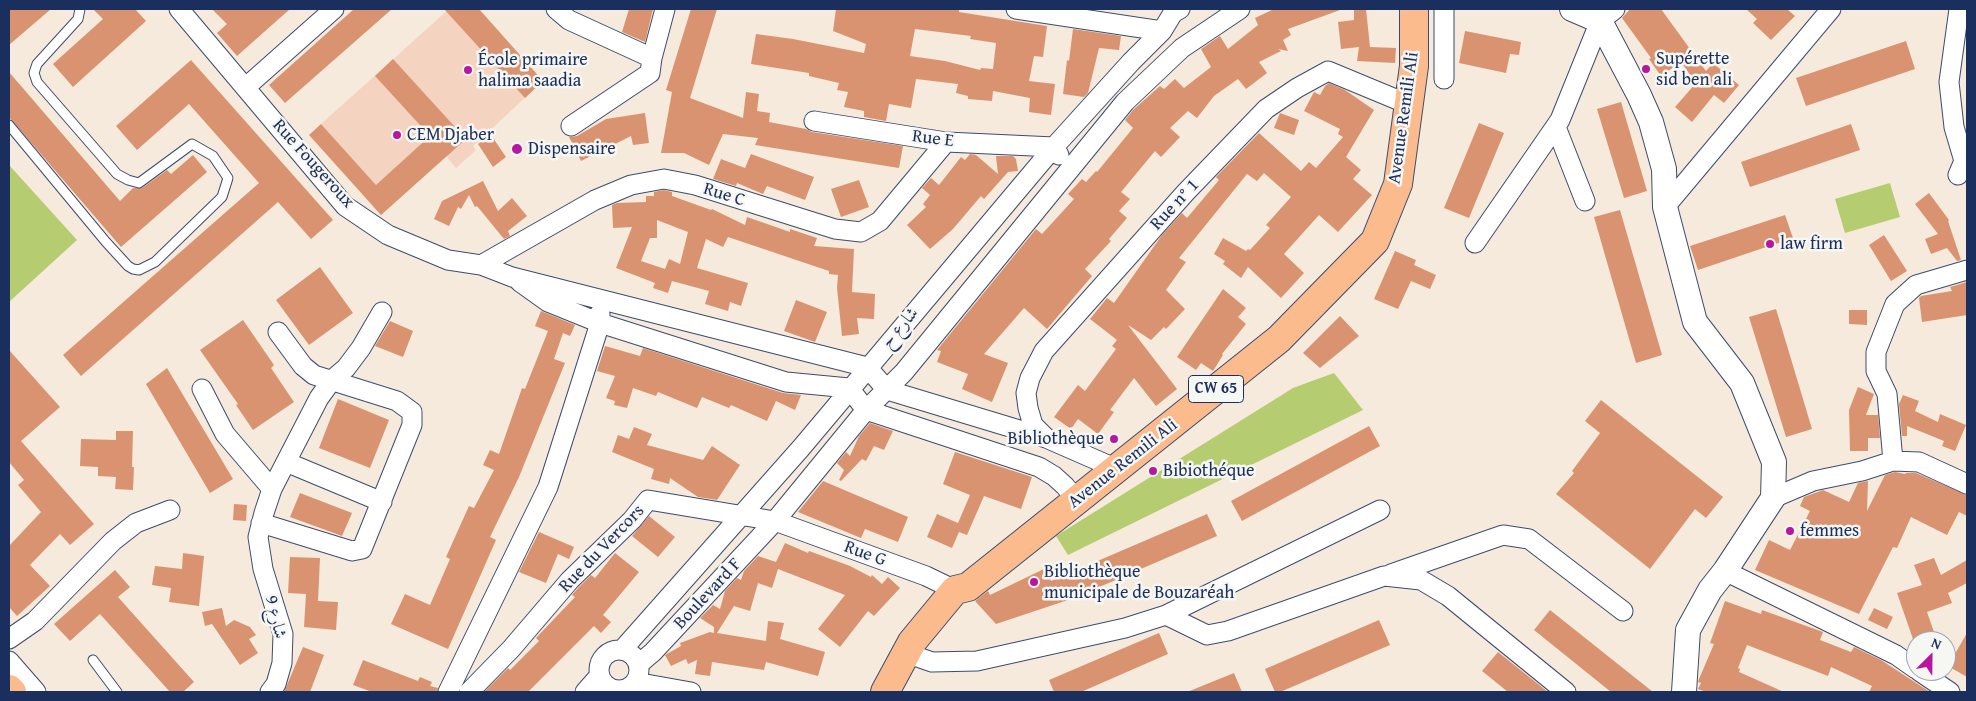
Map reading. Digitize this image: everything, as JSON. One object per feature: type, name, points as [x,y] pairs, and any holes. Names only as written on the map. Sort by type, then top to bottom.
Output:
[{"type":"main road","name":"Avenue Remili Ali","points":[[885,692],[912,642],[956,590],[968,587],[1279,339],[1375,241],[1398,184],[1414,66],[1414,9]]},
{"type":"main road","points":[[9,689],[12,692]]},
{"type":"street","name":"Rue Fougeroux","points":[[179,9],[346,206],[388,234],[448,260],[481,265],[512,276]]},
{"type":"street","points":[[246,88],[334,9]]},
{"type":"street","points":[[556,9],[569,20],[652,58]]},
{"type":"street","points":[[571,126],[650,73],[665,9]]},
{"type":"street","points":[[1016,9],[1162,31]]},
{"type":"street","name":"Boulevard F","points":[[637,673],[653,652],[775,521],[866,410],[887,390],[1125,102],[1182,48],[1223,15],[1240,9]]},
{"type":"street","points":[[1444,9],[1444,79]]},
{"type":"street","points":[[1572,9],[1608,15]]},
{"type":"street","points":[[1665,207],[1831,9]]},
{"type":"street","points":[[1958,175],[1964,161],[1954,127],[1949,82],[1959,9]]},
{"type":"street","name":"شارع ح","points":[[622,650],[800,448],[1054,147],[1162,31],[1176,10]]},
{"type":"street","points":[[1475,243],[1556,127],[1608,15]]},
{"type":"street","points":[[1608,15],[1651,122],[1664,169],[1665,207],[1695,322],[1742,383],[1774,462],[1773,498],[1725,571],[1710,590],[1688,630],[1684,692]]},
{"type":"street","name":"Rue n° 1","points":[[1046,438],[1033,424],[1026,393],[1030,378],[1044,351],[1186,192],[1266,109],[1297,88],[1328,71],[1410,105]]},
{"type":"street","name":"Rue E","points":[[814,121],[946,142],[1054,147]]},
{"type":"street","points":[[1556,127],[1585,201]]},
{"type":"street","name":"Rue C","points":[[481,265],[595,200],[631,185],[664,179],[695,185],[835,228],[860,232],[880,221],[946,142]]},
{"type":"street","points":[[1054,147],[1061,157],[1069,160],[1078,159]]},
{"type":"street","points":[[1030,176],[1044,176],[1050,183],[1052,192]]},
{"type":"street","points":[[1893,461],[1887,394],[1876,371],[1876,352],[1895,304],[1916,285],[1967,270]]},
{"type":"street","points":[[512,276],[867,368],[887,390],[1046,438],[1117,469]]},
{"type":"street","points":[[512,276],[548,302],[600,324],[786,382],[849,388],[866,410],[1039,467],[1054,476],[1077,501]]},
{"type":"street","points":[[448,692],[548,487],[600,324],[598,299]]},
{"type":"street","name":"شارع 9","points":[[270,692],[276,684],[282,663],[283,634],[263,569],[258,537],[261,523],[272,489],[319,398],[332,380],[346,368],[361,348],[382,312]]},
{"type":"street","points":[[261,523],[352,551],[362,549],[412,425],[412,412],[397,401],[314,374],[303,366],[278,332]]},
{"type":"street","points":[[202,389],[225,434],[272,489]]},
{"type":"street","points":[[1773,498],[1813,481],[1862,471],[1893,461],[1919,462],[1967,484]]},
{"type":"street","points":[[286,462],[382,502]]},
{"type":"street","name":"Rue du Vercors","points":[[469,692],[511,649],[570,580],[632,520],[648,500],[775,521]]},
{"type":"street","points":[[9,639],[35,621],[113,541],[136,523],[170,510]]},
{"type":"street","points":[[906,653],[932,662],[977,661],[1126,628],[1166,615],[1380,510]]},
{"type":"street","name":"Rue G","points":[[775,521],[926,576],[956,590]]},
{"type":"street","points":[[1166,615],[1207,635],[1228,632],[1504,535],[1529,538],[1623,611]]},
{"type":"street","points":[[1725,571],[1873,643],[1906,662]]},
{"type":"street","points":[[1384,576],[1421,580],[1448,596],[1566,692]]},
{"type":"street","points":[[469,649],[482,658],[500,659]]},
{"type":"street","points":[[622,650],[634,656],[637,673],[630,686],[616,691],[607,686],[600,675],[600,665],[604,656],[612,651],[622,650]]},
{"type":"street","points":[[9,661],[36,692]]},
{"type":"street","points":[[637,673],[691,692]]},
{"type":"street","points":[[585,692],[600,675]]},
{"type":"street","points":[[1934,681],[1950,692]]},
{"type":"lane","points":[[9,125],[106,242],[128,266],[134,269],[139,270],[155,262],[222,197],[228,178],[213,156],[192,144],[140,183],[128,180],[118,174],[37,82],[34,73],[37,64],[78,19],[80,9]]},
{"type":"lane","points":[[93,660],[117,692]]},
{"type":"shaded area","points":[[449,9],[479,9],[543,81],[473,146],[476,150],[456,168],[446,156],[381,215],[363,195],[375,184],[321,124]]},
{"type":"green space","points":[[9,165],[77,240],[9,302]]},
{"type":"green space","points":[[1890,183],[1900,217],[1845,233],[1835,199]]},
{"type":"green space","points":[[1334,373],[1363,410],[1068,555],[1056,536],[1293,388]]},
{"type":"building","points":[[9,9],[51,9],[9,45]]},
{"type":"building","points":[[93,9],[135,9],[146,21],[73,87],[53,64],[103,19]]},
{"type":"building","points":[[212,9],[290,9],[237,56],[217,33],[227,24]]},
{"type":"building","points":[[354,9],[392,9],[285,103],[269,85]]},
{"type":"building","points":[[444,9],[479,9],[543,81],[525,98]]},
{"type":"building","points":[[629,9],[653,9],[645,42],[622,32]]},
{"type":"building","points":[[691,9],[717,9],[690,98],[743,118],[746,92],[759,94],[757,111],[770,113],[769,122],[806,129],[812,132],[903,146],[899,168],[755,145],[758,138],[723,134],[709,165],[684,153],[661,153],[672,92],[666,90]]},
{"type":"building","points":[[836,9],[959,9],[959,12],[1047,26],[1043,57],[1034,56],[1029,81],[1055,84],[1051,115],[1029,112],[1030,98],[993,91],[992,101],[968,99],[968,96],[956,93],[958,84],[916,79],[911,108],[889,104],[886,121],[864,117],[864,111],[844,107],[848,92],[837,90],[839,83],[809,76],[809,73],[751,64],[756,34],[864,53],[866,44],[833,31]],"holes":[[[915,29],[971,36],[970,39],[996,43],[993,69],[981,68],[980,70],[945,61],[910,56]]]},
{"type":"building","points":[[1274,9],[1340,10],[1288,29],[1291,35],[1283,40],[1288,51],[1278,49],[1281,51],[1259,62],[1267,73],[1246,89],[1238,79],[1214,96],[1197,118],[1188,111],[1170,128],[1180,137],[1161,157],[1155,151],[1121,192],[1130,199],[1119,211],[1127,218],[1109,239],[1111,241],[1085,269],[1092,276],[1047,329],[1024,308],[984,354],[1008,363],[992,402],[962,389],[968,374],[937,362],[941,351],[937,350],[1036,229],[1042,234],[1074,199],[1068,194],[1082,179],[1086,182],[1097,172],[1133,128],[1125,120],[1133,110],[1160,86],[1164,89],[1175,79],[1184,88],[1211,67],[1201,49],[1220,36],[1228,49],[1258,25],[1255,18]]},
{"type":"building","points":[[1354,9],[1366,9],[1370,47],[1396,48],[1395,63],[1357,61],[1359,47],[1341,49],[1338,22],[1354,20]]},
{"type":"building","points":[[1630,9],[1661,9],[1706,71],[1713,63],[1739,85],[1724,103],[1714,95],[1692,122],[1675,107],[1696,83],[1681,62],[1661,76],[1649,59],[1651,58],[1622,18]]},
{"type":"building","points":[[1746,9],[1787,9],[1795,16],[1771,40],[1753,23],[1757,19]]},
{"type":"building","points":[[1073,29],[1121,36],[1119,50],[1099,48],[1088,93],[1084,97],[1063,94]]},
{"type":"building","points":[[1465,31],[1521,42],[1519,55],[1510,54],[1506,73],[1459,63]]},
{"type":"building","points":[[1906,41],[1915,69],[1806,106],[1796,78]]},
{"type":"building","points":[[393,59],[466,139],[381,215],[309,135],[321,124],[376,185],[430,136],[375,76]]},
{"type":"building","points":[[191,60],[333,220],[311,239],[278,202],[81,376],[63,355],[259,183],[189,104],[137,150],[116,126]]},
{"type":"building","points":[[9,72],[120,201],[133,188],[142,188],[167,170],[171,174],[193,155],[207,172],[121,247],[9,117]]},
{"type":"building","points":[[1329,83],[1345,90],[1374,110],[1346,157],[1361,170],[1353,179],[1372,195],[1338,232],[1319,215],[1284,254],[1304,273],[1281,298],[1248,267],[1241,278],[1223,264],[1225,261],[1214,254],[1223,238],[1246,251],[1250,250],[1270,228],[1266,225],[1291,197],[1264,173],[1257,181],[1247,174],[1179,258],[1186,262],[1166,290],[1185,309],[1166,329],[1164,327],[1151,340],[1128,325],[1177,389],[1156,406],[1134,378],[1110,410],[1114,412],[1098,434],[1078,419],[1071,429],[1054,417],[1078,385],[1085,391],[1116,349],[1112,346],[1117,340],[1090,319],[1107,298],[1114,303],[1162,235],[1182,213],[1187,218],[1219,180],[1216,177],[1259,133],[1301,171],[1309,162],[1316,168],[1343,137],[1338,134],[1340,129],[1304,111],[1314,92],[1320,95]]},
{"type":"building","points":[[1621,102],[1647,191],[1624,198],[1597,109]]},
{"type":"building","points":[[645,113],[649,143],[633,145],[631,136],[581,161],[569,137],[577,136],[606,119]]},
{"type":"building","points":[[1280,113],[1299,120],[1294,135],[1274,128]]},
{"type":"building","points":[[1479,123],[1504,133],[1469,218],[1444,208]]},
{"type":"building","points":[[1851,124],[1860,150],[1750,187],[1741,162]]},
{"type":"building","points":[[491,135],[506,157],[493,167],[478,144]]},
{"type":"building","points":[[751,154],[814,177],[805,200],[767,186],[763,194],[737,183],[736,186],[713,179],[721,159],[745,168]]},
{"type":"building","points":[[970,154],[976,155],[998,174],[996,156],[1013,156],[1016,159],[1018,171],[1008,172],[984,199],[981,196],[953,229],[930,249],[907,225],[926,207],[923,204],[930,195],[922,188],[931,178],[939,185],[961,157],[965,160]]},
{"type":"building","points":[[859,180],[869,207],[841,217],[831,189]]},
{"type":"building","points":[[483,181],[498,211],[512,198],[527,216],[508,231],[510,236],[504,239],[477,206],[475,207],[469,195],[461,209],[458,207],[449,226],[434,219],[442,201]]},
{"type":"building","points":[[664,190],[672,192],[672,196],[712,209],[745,225],[747,217],[790,232],[790,229],[817,238],[814,246],[854,249],[852,292],[875,294],[874,319],[857,318],[859,334],[842,336],[837,288],[838,275],[829,274],[829,271],[728,237],[723,247],[706,239],[697,268],[748,283],[741,306],[730,302],[728,311],[705,304],[709,291],[672,281],[668,293],[653,288],[655,283],[616,268],[632,227],[613,228],[612,205],[617,203],[646,202],[646,196],[654,196],[654,192]],"holes":[[[657,220],[688,232],[680,264],[669,259],[665,269],[641,261],[650,238],[657,238]]]},
{"type":"building","points":[[1929,193],[1949,220],[1961,260],[1957,261],[1947,248],[1931,254],[1925,239],[1938,234],[1915,204]]},
{"type":"building","points":[[1620,210],[1662,355],[1636,363],[1594,217]]},
{"type":"building","points":[[1785,215],[1793,238],[1698,270],[1690,246]]},
{"type":"building","points":[[1884,235],[1907,271],[1891,281],[1869,245]]},
{"type":"building","points":[[1395,251],[1416,260],[1414,265],[1436,275],[1430,289],[1411,281],[1398,309],[1374,299]]},
{"type":"building","points":[[320,267],[353,313],[309,345],[276,300]]},
{"type":"building","points":[[1967,282],[1967,315],[1922,322],[1919,298],[1921,296],[1952,291],[1950,287]]},
{"type":"building","points":[[1223,289],[1246,308],[1238,317],[1246,324],[1222,354],[1213,371],[1201,363],[1196,370],[1177,357]]},
{"type":"building","points":[[796,300],[827,312],[815,342],[784,331]]},
{"type":"building","points":[[1776,309],[1812,429],[1786,437],[1749,317]]},
{"type":"building","points":[[1849,310],[1867,310],[1867,325],[1849,324]]},
{"type":"building","points":[[541,311],[575,325],[570,336],[563,333],[554,359],[565,363],[519,477],[490,537],[496,540],[448,649],[391,624],[405,594],[430,605],[450,559],[446,557],[469,506],[474,508],[494,470],[483,465],[490,450],[499,454],[522,388],[525,389],[548,331],[535,326]]},
{"type":"building","points":[[1340,316],[1359,336],[1320,368],[1303,353]]},
{"type":"building","points":[[243,320],[274,365],[271,368],[294,402],[253,430],[236,405],[238,404],[200,350]]},
{"type":"building","points":[[390,321],[413,331],[403,357],[375,346]]},
{"type":"building","points":[[605,346],[640,356],[643,348],[783,393],[801,395],[795,410],[776,401],[767,421],[731,405],[729,408],[702,397],[697,408],[658,392],[656,396],[633,388],[627,408],[614,405],[615,401],[606,398],[615,376],[597,371]]},
{"type":"building","points":[[9,350],[60,407],[21,441],[94,524],[70,545],[60,534],[30,565],[50,586],[17,616],[9,607],[9,546],[41,512],[18,485],[24,480],[9,462]]},
{"type":"building","points":[[167,368],[233,479],[210,493],[146,384]]},
{"type":"building","points":[[1858,387],[1874,394],[1866,415],[1878,415],[1880,438],[1868,438],[1868,451],[1850,451],[1849,410]]},
{"type":"building","points":[[1903,395],[1919,401],[1915,411],[1938,422],[1940,414],[1966,425],[1955,451],[1942,446],[1944,441],[1907,426],[1907,436],[1902,436],[1899,404]]},
{"type":"building","points":[[338,399],[389,420],[370,468],[319,448]]},
{"type":"building","points":[[1601,400],[1723,497],[1706,518],[1695,509],[1650,569],[1556,494],[1574,473],[1572,471],[1600,433],[1585,421]]},
{"type":"building","points":[[870,423],[893,431],[884,450],[874,446],[866,461],[862,459],[841,481],[839,480],[844,470],[837,463],[846,452],[850,456],[859,436]]},
{"type":"building","points":[[1369,426],[1380,446],[1242,521],[1231,501]]},
{"type":"building","points":[[634,427],[652,434],[647,445],[703,460],[712,446],[740,465],[717,500],[698,497],[670,478],[669,484],[651,479],[654,469],[612,452],[618,435],[629,439]]},
{"type":"building","points":[[116,431],[133,431],[133,490],[115,489],[116,477],[98,476],[98,467],[80,466],[81,439],[116,440]]},
{"type":"building","points":[[955,452],[1032,477],[1021,509],[984,496],[967,535],[959,532],[952,548],[927,537],[937,514],[958,523],[970,495],[943,484]]},
{"type":"building","points":[[1895,472],[1905,474],[1916,473],[1967,495],[1967,516],[1959,512],[1947,535],[1911,517],[1897,548],[1893,547],[1859,614],[1755,570],[1769,540],[1790,550],[1810,511],[1800,506],[1804,497],[1823,490],[1849,502],[1858,483],[1868,481],[1867,511],[1885,475]]},
{"type":"building","points":[[823,481],[908,517],[898,542],[865,529],[861,538],[798,512]]},
{"type":"building","points":[[300,493],[352,513],[342,536],[290,517]]},
{"type":"building","points":[[234,504],[247,505],[246,521],[233,520]]},
{"type":"building","points":[[1207,514],[1217,536],[1074,598],[996,624],[975,601],[988,591],[990,595],[1046,568],[1051,581]]},
{"type":"building","points":[[649,516],[675,537],[658,557],[632,536]]},
{"type":"building","points":[[539,532],[574,547],[569,559],[558,554],[546,583],[519,572]]},
{"type":"building","points":[[785,543],[808,553],[809,551],[850,566],[871,577],[872,575],[882,584],[888,577],[900,588],[874,616],[868,611],[840,647],[818,629],[845,595],[778,569],[772,588],[758,583],[750,611],[734,606],[717,633],[766,641],[768,621],[784,623],[780,639],[825,652],[818,676],[766,662],[764,670],[712,662],[710,676],[695,674],[697,660],[688,664],[686,659],[671,666],[665,655],[681,646],[680,643],[710,632],[714,633],[714,627],[700,618],[713,605],[720,609],[725,591],[737,578],[741,580],[744,571],[758,556],[776,562]]},
{"type":"building","points":[[183,553],[204,556],[199,606],[169,602],[171,588],[152,585],[155,566],[182,569]]},
{"type":"building","points":[[615,553],[639,572],[603,615],[611,622],[601,633],[594,626],[528,692],[484,692],[508,668],[510,670],[539,641],[536,638],[575,597],[572,595],[578,588],[591,575],[595,578]]},
{"type":"building","points":[[290,557],[320,558],[318,601],[338,602],[336,630],[304,627],[306,594],[288,593]]},
{"type":"building","points":[[1934,558],[1941,575],[1967,560],[1967,583],[1948,593],[1952,603],[1927,612],[1934,631],[1910,631],[1897,593],[1922,585],[1914,565]]},
{"type":"building","points":[[115,570],[130,587],[118,597],[194,682],[183,692],[170,692],[100,614],[70,641],[54,624]]},
{"type":"building","points":[[1725,601],[1761,614],[1762,610],[1823,632],[1820,640],[1851,652],[1854,647],[1881,660],[1906,676],[1906,681],[1913,681],[1930,692],[1869,692],[1872,686],[1831,667],[1828,676],[1747,645],[1738,668],[1740,669],[1739,672],[1784,692],[1706,692],[1698,689],[1701,683],[1698,682],[1714,644],[1710,643]]},
{"type":"building","points":[[222,608],[226,626],[234,620],[250,627],[256,635],[249,639],[258,653],[240,665],[212,624],[205,626],[202,612]]},
{"type":"building","points":[[1874,608],[1893,617],[1887,629],[1868,620]]},
{"type":"building","points":[[1550,610],[1653,692],[1611,692],[1534,630]]},
{"type":"building","points":[[1379,620],[1390,645],[1280,692],[1275,692],[1265,669]]},
{"type":"building","points":[[1159,633],[1168,654],[1081,692],[1054,692],[1049,680]]},
{"type":"building","points":[[1967,633],[1967,677],[1956,671],[1956,652]]},
{"type":"building","points":[[303,647],[324,655],[310,692],[284,692]]},
{"type":"building","points":[[1498,652],[1548,692],[1508,692],[1482,671]]},
{"type":"building","points":[[363,660],[418,681],[420,677],[432,682],[430,686],[438,688],[437,692],[372,692],[353,685]]},
{"type":"building","points":[[1234,673],[1242,692],[1187,692]]},
{"type":"place","name":"Supérette sid ben ali","points":[[1646,69]]},
{"type":"place","name":"École primaire halima saadia","points":[[468,70]]},
{"type":"place","name":"CEM Djaber","points":[[397,135]]},
{"type":"place","name":"Dispensaire","points":[[517,149]]},
{"type":"place","name":"law firm","points":[[1770,244]]},
{"type":"place","name":"Bibliothèque","points":[[1114,439]]},
{"type":"place","name":"Bibiothéque","points":[[1153,471]]},
{"type":"place","name":"femmes","points":[[1790,531]]},
{"type":"place","name":"Bibliothèque municipale de Bouzaréah","points":[[1034,582]]}]
